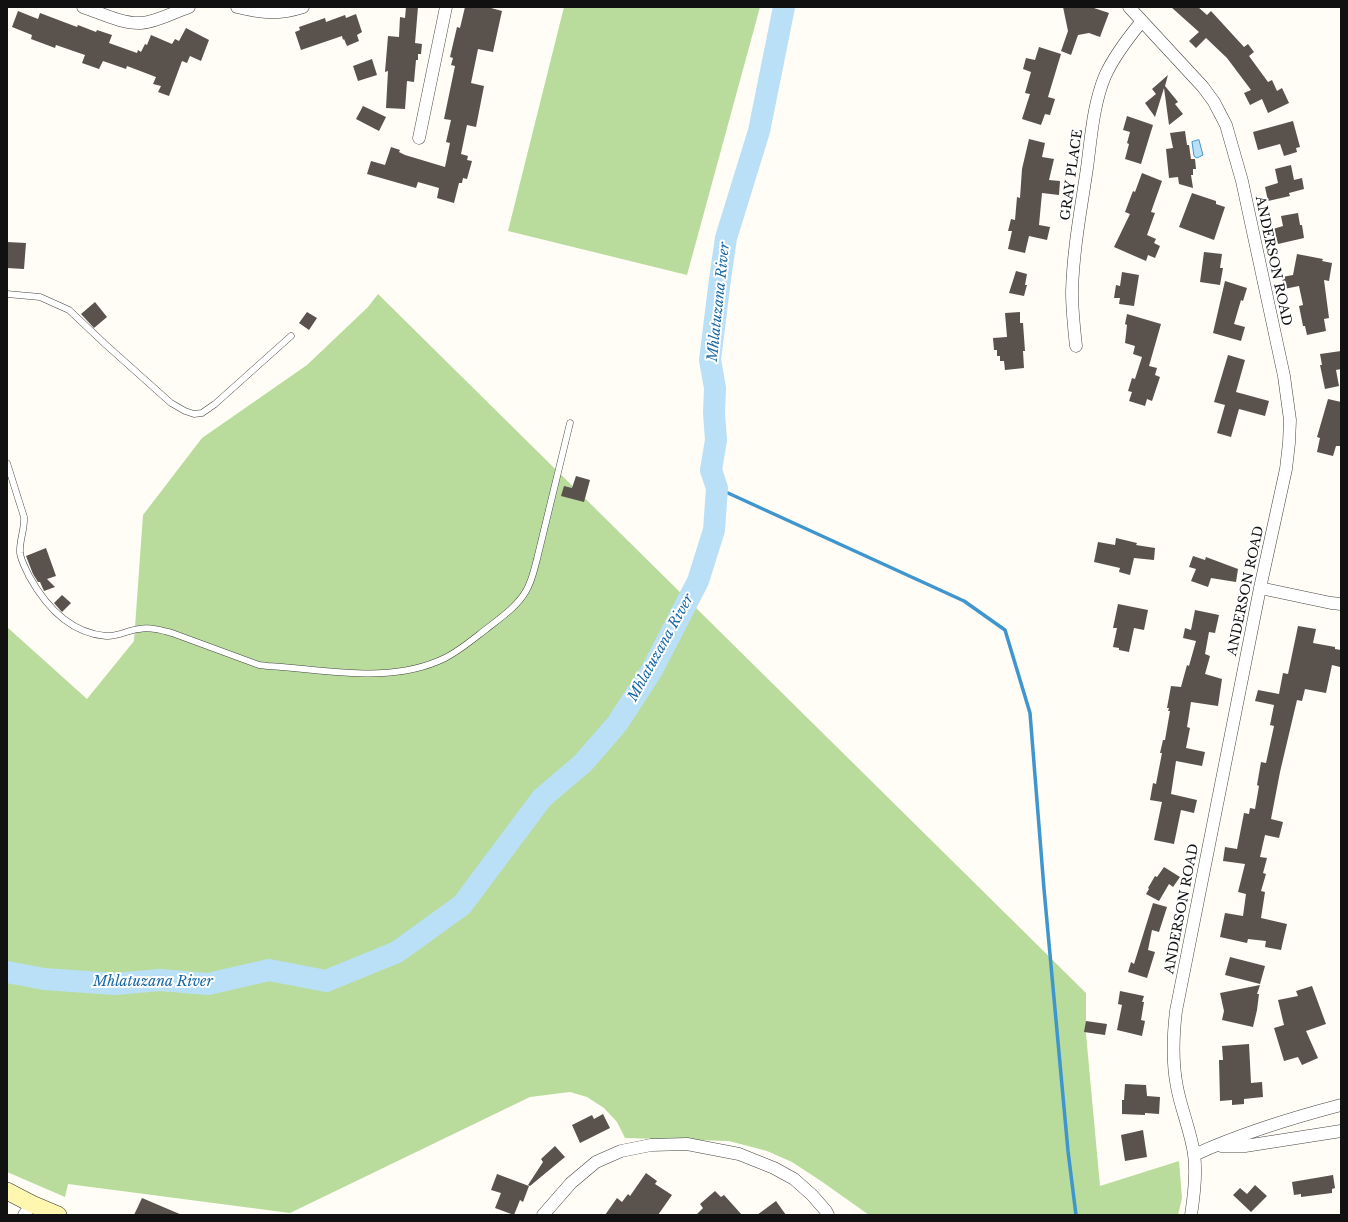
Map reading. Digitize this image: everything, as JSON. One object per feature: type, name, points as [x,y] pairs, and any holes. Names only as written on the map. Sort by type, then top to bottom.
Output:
[{"type":"street","points":[[84,7],[127,22],[141,23],[153,20],[172,10],[189,7]]},
{"type":"street","points":[[237,7],[260,12],[278,13],[303,7]]},
{"type":"street","points":[[420,138],[446,7]]},
{"type":"street","name":"ANDERSON ROAD","points":[[1129,7],[1203,87],[1214,102],[1226,125],[1242,181],[1284,376],[1290,420],[1289,443],[1284,476],[1260,588],[1176,1011],[1174,1055],[1177,1086],[1194,1155],[1194,1197],[1190,1215]]},
{"type":"street","name":"GRAY PLACE","points":[[1076,346],[1072,314],[1072,291],[1077,238],[1099,95],[1105,76],[1117,54],[1142,21]]},
{"type":"street","points":[[1260,588],[1338,605]]},
{"type":"street","points":[[1194,1155],[1216,1145],[1299,1116],[1341,1105]]},
{"type":"street","points":[[1216,1145],[1244,1146],[1341,1131]]},
{"type":"street","points":[[543,1215],[571,1182],[596,1162],[621,1151],[651,1145],[687,1144],[739,1154],[774,1168],[794,1179],[812,1195],[828,1215]]},
{"type":"street","points":[[7,1191],[28,1210],[58,1215]]},
{"type":"lane","points":[[7,294],[40,297],[69,310],[171,403],[194,414],[202,413],[215,404],[291,336]]},
{"type":"lane","points":[[7,463],[22,505],[24,517],[24,529],[20,553],[23,564],[51,609],[77,627],[88,632],[107,636],[139,628],[148,628],[172,633],[259,665],[363,673],[394,672],[432,664],[451,655],[498,620],[518,603],[523,596],[532,578],[570,423]]},
{"type":"green space","points":[[564,7],[760,7],[687,275],[508,231]]},
{"type":"green space","points":[[378,294],[1086,993],[1086,1034],[1100,1186],[1179,1161],[1182,1198],[1178,1215],[869,1215],[792,1162],[767,1151],[729,1141],[625,1138],[617,1122],[604,1108],[587,1097],[570,1092],[530,1097],[290,1213],[68,1184],[65,1197],[7,1172],[7,627],[87,699],[134,641],[143,515],[202,438],[307,365],[368,307]]},
{"type":"water","points":[[1199,140],[1203,155],[1197,158],[1194,156],[1192,142]]},
{"type":"building","points":[[406,7],[418,7],[415,43],[422,44],[421,54],[418,54],[418,60],[416,60],[414,82],[407,81],[405,109],[386,108],[388,71],[385,72],[388,36],[399,37],[400,17],[405,18]]},
{"type":"building","points":[[465,7],[491,7],[502,11],[493,52],[478,49],[471,83],[484,86],[476,127],[467,125],[461,154],[468,156],[467,160],[472,161],[467,179],[463,178],[462,183],[459,183],[454,203],[437,198],[439,188],[418,182],[416,188],[367,174],[371,161],[385,165],[391,147],[400,150],[399,152],[405,155],[445,167],[450,143],[446,142],[451,120],[444,119],[455,66],[451,65],[453,58],[450,57],[457,27],[460,28]]},
{"type":"building","points":[[1063,7],[1091,7],[1109,13],[1100,37],[1089,33],[1078,35],[1071,55],[1061,51],[1068,31]]},
{"type":"building","points":[[1171,7],[1198,7],[1207,15],[1211,11],[1244,47],[1248,44],[1254,52],[1249,56],[1268,82],[1272,80],[1277,91],[1282,88],[1289,103],[1268,113],[1262,99],[1250,105],[1244,93],[1251,90],[1227,58],[1206,38],[1196,48],[1189,41],[1199,32]]},
{"type":"building","points":[[18,11],[38,19],[40,13],[77,27],[78,25],[96,32],[97,30],[112,35],[109,43],[137,53],[138,50],[141,52],[145,44],[147,45],[151,35],[172,44],[175,39],[179,41],[186,28],[209,40],[201,61],[190,56],[187,63],[182,61],[169,96],[158,92],[161,86],[153,84],[156,77],[127,66],[126,69],[103,61],[99,69],[82,63],[85,55],[56,45],[55,48],[31,39],[32,35],[12,27]]},
{"type":"building","points":[[356,14],[362,32],[357,35],[359,41],[347,46],[342,36],[301,50],[295,32],[300,30],[299,27],[325,18],[326,22],[345,15],[346,18]]},
{"type":"building","points":[[1039,47],[1061,54],[1048,97],[1055,99],[1050,115],[1045,114],[1041,125],[1022,119],[1030,94],[1025,93],[1031,72],[1023,69],[1026,58],[1035,60]]},
{"type":"building","points":[[372,59],[377,75],[358,81],[353,66]]},
{"type":"building","points":[[1168,75],[1165,86],[1178,102],[1175,104],[1183,114],[1169,125],[1164,88],[1155,117],[1145,103],[1156,94],[1152,89]]},
{"type":"building","points":[[363,106],[386,117],[379,131],[356,119]]},
{"type":"building","points":[[1127,116],[1153,125],[1141,164],[1125,159],[1129,144],[1127,143],[1130,132],[1123,130]]},
{"type":"building","points":[[1293,121],[1300,147],[1296,148],[1297,152],[1284,156],[1280,144],[1258,150],[1253,132]]},
{"type":"building","points":[[1185,131],[1191,159],[1195,159],[1196,169],[1193,169],[1193,175],[1191,175],[1193,188],[1179,184],[1178,177],[1169,178],[1166,149],[1173,148],[1170,133]]},
{"type":"building","points":[[1029,139],[1045,143],[1042,157],[1054,159],[1049,180],[1060,181],[1059,195],[1042,193],[1039,225],[1050,227],[1047,240],[1029,236],[1025,253],[1008,249],[1012,231],[1008,231],[1011,219],[1015,220],[1017,197],[1020,198],[1022,169]]},
{"type":"building","points":[[1291,165],[1294,180],[1302,178],[1304,189],[1289,193],[1290,196],[1268,201],[1265,187],[1278,183],[1275,169]]},
{"type":"building","points":[[1142,173],[1162,181],[1151,212],[1155,213],[1147,235],[1156,239],[1154,243],[1160,246],[1155,258],[1148,255],[1146,261],[1114,247],[1130,214],[1125,212]]},
{"type":"building","points":[[1192,193],[1216,201],[1216,204],[1225,207],[1214,240],[1179,227]]},
{"type":"building","points":[[1298,213],[1304,238],[1278,244],[1273,229],[1283,226],[1281,216]]},
{"type":"building","points":[[7,242],[26,243],[24,269],[7,268]]},
{"type":"building","points":[[1204,252],[1222,254],[1220,268],[1223,268],[1220,285],[1200,282]]},
{"type":"building","points":[[1297,254],[1323,259],[1322,261],[1332,263],[1329,281],[1324,280],[1329,318],[1324,319],[1326,331],[1307,335],[1305,326],[1303,326],[1299,306],[1303,305],[1299,286],[1284,289],[1282,277],[1293,275]]},
{"type":"building","points":[[1016,271],[1027,274],[1025,285],[1027,285],[1024,296],[1009,293]]},
{"type":"building","points":[[1122,272],[1139,275],[1134,306],[1119,304],[1120,298],[1114,298],[1116,285],[1120,286]]},
{"type":"building","points":[[1225,281],[1247,288],[1243,301],[1241,300],[1234,324],[1245,327],[1241,341],[1213,333]]},
{"type":"building","points":[[95,302],[107,317],[94,328],[81,314]]},
{"type":"building","points":[[307,312],[317,318],[309,330],[299,323]]},
{"type":"building","points":[[1020,312],[1020,323],[1023,323],[1025,351],[1023,351],[1024,368],[1005,370],[1004,361],[1000,361],[1000,356],[997,356],[997,350],[994,350],[993,338],[1007,337],[1005,313]]},
{"type":"building","points":[[1127,314],[1161,324],[1149,366],[1157,368],[1155,375],[1160,377],[1152,401],[1147,399],[1145,406],[1129,401],[1132,392],[1128,391],[1132,378],[1135,379],[1142,357],[1133,354],[1135,346],[1125,343],[1127,325],[1125,324]]},
{"type":"building","points":[[1341,351],[1341,369],[1336,370],[1339,386],[1325,389],[1320,365],[1322,365],[1320,354]]},
{"type":"building","points":[[1228,355],[1245,360],[1236,392],[1269,401],[1265,416],[1239,409],[1231,437],[1217,433],[1225,405],[1214,402]]},
{"type":"building","points":[[1328,399],[1341,402],[1341,446],[1336,446],[1333,456],[1317,452],[1320,438],[1317,437]]},
{"type":"building","points":[[576,476],[590,480],[584,502],[561,496],[564,486],[572,488]]},
{"type":"building","points":[[1116,538],[1137,543],[1136,545],[1155,548],[1154,560],[1134,558],[1130,575],[1119,572],[1120,568],[1094,562],[1098,542],[1115,545]]},
{"type":"building","points":[[46,548],[56,576],[47,579],[55,587],[44,591],[40,582],[38,582],[33,574],[26,556]]},
{"type":"building","points":[[1193,556],[1205,560],[1206,557],[1238,569],[1236,582],[1211,578],[1208,587],[1191,581],[1196,569],[1189,567]]},
{"type":"building","points":[[62,595],[71,603],[62,612],[54,603]]},
{"type":"building","points":[[1118,604],[1148,610],[1144,630],[1134,628],[1129,652],[1113,647],[1117,628],[1113,628]]},
{"type":"building","points":[[1195,610],[1219,615],[1215,633],[1209,632],[1205,654],[1210,656],[1205,674],[1222,679],[1218,706],[1191,702],[1187,727],[1190,728],[1186,748],[1205,752],[1202,766],[1176,761],[1171,794],[1197,800],[1194,813],[1181,810],[1174,844],[1154,840],[1162,802],[1150,800],[1153,783],[1156,784],[1163,740],[1165,740],[1170,711],[1168,711],[1169,708],[1167,708],[1171,686],[1181,687],[1196,641],[1183,638],[1185,628],[1191,630]]},
{"type":"building","points":[[1298,626],[1316,629],[1313,643],[1335,647],[1335,649],[1341,650],[1341,660],[1340,667],[1332,665],[1326,693],[1305,689],[1302,701],[1297,700],[1280,772],[1271,819],[1283,822],[1279,838],[1265,835],[1260,857],[1267,858],[1263,873],[1266,874],[1261,891],[1265,892],[1261,918],[1287,924],[1281,950],[1265,947],[1266,941],[1248,939],[1247,943],[1220,937],[1225,913],[1243,916],[1246,894],[1238,892],[1245,864],[1223,861],[1225,847],[1237,849],[1244,813],[1249,814],[1250,808],[1255,809],[1261,762],[1266,763],[1274,726],[1270,725],[1274,705],[1255,701],[1258,690],[1279,694],[1283,673],[1288,674]]},
{"type":"building","points":[[1164,867],[1180,877],[1173,887],[1169,884],[1159,901],[1146,894],[1155,876],[1157,877]]},
{"type":"building","points":[[1153,903],[1167,907],[1159,932],[1152,930],[1148,950],[1155,952],[1147,978],[1128,972],[1131,962],[1134,964]]},
{"type":"building","points":[[1230,957],[1265,966],[1260,984],[1225,975]]},
{"type":"building","points":[[1260,985],[1257,994],[1259,994],[1253,1027],[1222,1020],[1224,1011],[1220,993]]},
{"type":"building","points":[[1312,986],[1326,1024],[1306,1031],[1318,1058],[1302,1065],[1298,1057],[1284,1061],[1274,1028],[1284,1025],[1278,1000],[1298,996],[1296,991]]},
{"type":"building","points":[[1120,991],[1144,996],[1142,1002],[1144,1002],[1141,1020],[1145,1021],[1142,1036],[1117,1030],[1122,1005],[1118,1004]]},
{"type":"building","points":[[1086,1021],[1107,1024],[1105,1035],[1084,1032]]},
{"type":"building","points":[[1249,1044],[1251,1083],[1262,1082],[1263,1097],[1244,1099],[1244,1104],[1232,1105],[1232,1100],[1220,1101],[1219,1060],[1223,1060],[1222,1046]]},
{"type":"building","points":[[1125,1084],[1146,1085],[1147,1096],[1160,1097],[1159,1114],[1122,1114],[1122,1100],[1124,1100]]},
{"type":"building","points":[[603,1114],[610,1128],[580,1143],[572,1125],[592,1115],[594,1119]]},
{"type":"building","points":[[1143,1130],[1147,1157],[1125,1161],[1121,1135]]},
{"type":"building","points":[[555,1146],[565,1157],[530,1186],[528,1185],[543,1162],[541,1159]]},
{"type":"building","points":[[646,1173],[657,1181],[655,1184],[672,1195],[658,1215],[605,1215],[617,1198],[622,1202],[628,1194],[630,1196]]},
{"type":"building","points":[[497,1174],[529,1186],[523,1202],[520,1200],[514,1215],[495,1208],[501,1193],[491,1190]]},
{"type":"building","points":[[1333,1175],[1335,1188],[1332,1189],[1332,1193],[1301,1197],[1301,1194],[1294,1195],[1292,1182]]},
{"type":"building","points":[[1255,1185],[1267,1196],[1251,1212],[1233,1195],[1240,1188],[1247,1194]]},
{"type":"building","points":[[715,1191],[721,1197],[724,1195],[742,1215],[696,1215],[703,1208],[700,1204]]},
{"type":"building","points":[[142,1198],[182,1215],[134,1215]]},
{"type":"building","points":[[776,1201],[786,1215],[757,1215]]},
{"type":"waterway","name":"Mhlatuzana River","points":[[7,972],[44,979],[115,984],[160,980],[208,984],[269,970],[326,981],[397,952],[462,905],[542,798],[583,763],[617,724],[652,670],[698,581],[714,530],[717,488],[711,470],[716,440],[714,413],[715,388],[710,360],[720,279],[726,238],[759,131],[784,7]]},
{"type":"waterway","points":[[717,488],[964,601],[1005,630],[1030,713],[1044,889],[1068,1151],[1076,1215]]}]
